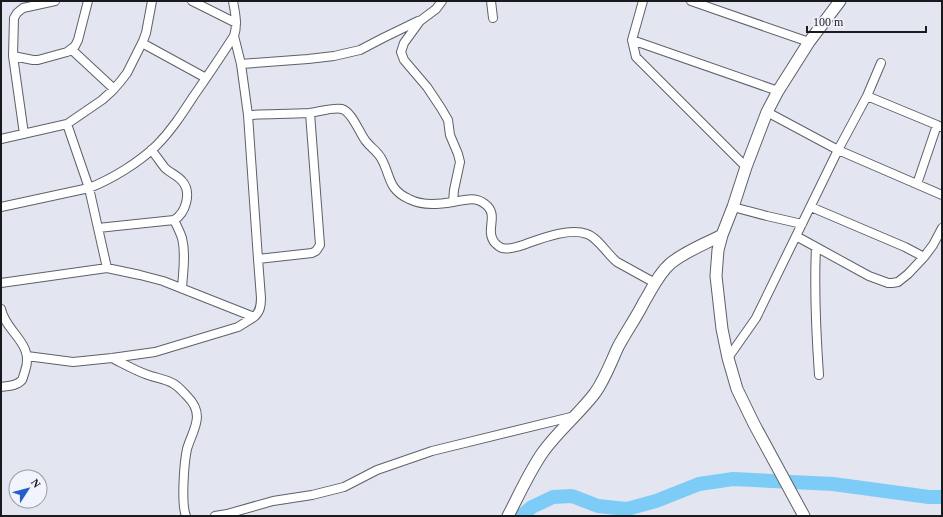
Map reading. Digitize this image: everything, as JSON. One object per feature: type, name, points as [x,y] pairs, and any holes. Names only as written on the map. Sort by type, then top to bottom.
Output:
[{"type":"street","points":[[24,134],[13,56],[14,18],[17,13],[27,6],[54,1]]},
{"type":"street","points":[[13,56],[38,60],[67,52],[75,46],[78,40],[88,1]]},
{"type":"street","points":[[1,139],[67,124],[102,100],[114,89],[127,73],[146,33],[152,1]]},
{"type":"street","points":[[192,1],[236,23]]},
{"type":"street","points":[[1,207],[89,188],[120,173],[152,150],[175,124],[234,36],[236,23],[233,1]]},
{"type":"street","points":[[241,64],[334,56],[360,50],[420,21],[436,9],[442,1]]},
{"type":"street","points":[[491,1],[493,18]]},
{"type":"street","points":[[643,1],[632,40],[636,56],[746,167]]},
{"type":"street","points":[[691,1],[808,42]]},
{"type":"street","points":[[804,516],[754,424],[738,389],[728,358],[722,329],[716,276],[718,250],[722,235],[734,207],[746,167],[768,112],[778,91],[808,42],[840,1]]},
{"type":"street","points":[[420,21],[404,43],[401,52],[404,60],[427,87],[444,111],[448,120],[450,135],[460,162],[453,202]]},
{"type":"street","points":[[27,356],[72,362],[155,352],[238,327],[254,318],[259,310],[261,298],[248,115],[241,64],[234,36]]},
{"type":"street","points":[[632,40],[778,91]]},
{"type":"street","points":[[142,43],[206,78]]},
{"type":"street","points":[[71,49],[114,89]]},
{"type":"street","points":[[728,358],[756,318],[838,150],[867,96],[881,64]]},
{"type":"street","points":[[867,96],[940,126],[917,184]]},
{"type":"street","points":[[248,115],[310,113],[336,109],[346,111],[366,141],[378,153],[391,182],[395,189],[402,195],[411,200],[431,204],[467,199],[473,199],[486,204],[489,207],[492,216],[490,232],[492,238],[496,244],[503,249],[563,233],[587,233],[595,239],[612,259],[655,283]]},
{"type":"street","points":[[768,112],[838,150],[942,195]]},
{"type":"street","points":[[258,259],[312,253],[318,249],[320,245],[310,113]]},
{"type":"street","points":[[67,124],[89,188],[107,268]]},
{"type":"street","points":[[98,228],[174,220],[181,215],[187,198],[186,188],[182,181],[164,167],[152,150]]},
{"type":"street","points":[[734,207],[802,224]]},
{"type":"street","points":[[811,207],[905,247],[924,257]]},
{"type":"street","points":[[174,220],[182,239],[184,267],[182,288]]},
{"type":"street","points":[[796,236],[869,276],[892,283],[898,282],[908,274],[924,257],[933,245],[942,228]]},
{"type":"street","points":[[508,516],[543,452],[576,416],[595,392],[619,345],[663,272],[678,258],[722,235]]},
{"type":"street","points":[[816,247],[816,321],[819,375]]},
{"type":"street","points":[[1,283],[107,268],[163,281],[254,318]]},
{"type":"street","points":[[1,310],[5,322],[22,342],[27,356],[27,366],[22,380],[15,385],[1,387]]},
{"type":"street","points":[[112,358],[147,375],[173,383],[193,402],[196,408],[198,417],[186,460],[184,508],[186,516]]},
{"type":"street","points":[[215,516],[273,501],[312,495],[344,487],[377,470],[432,451],[576,416]]},
{"type":"waterway","points":[[521,516],[532,507],[553,497],[572,496],[598,506],[627,509],[656,501],[699,484],[733,479],[833,484],[929,497],[942,497]]}]
